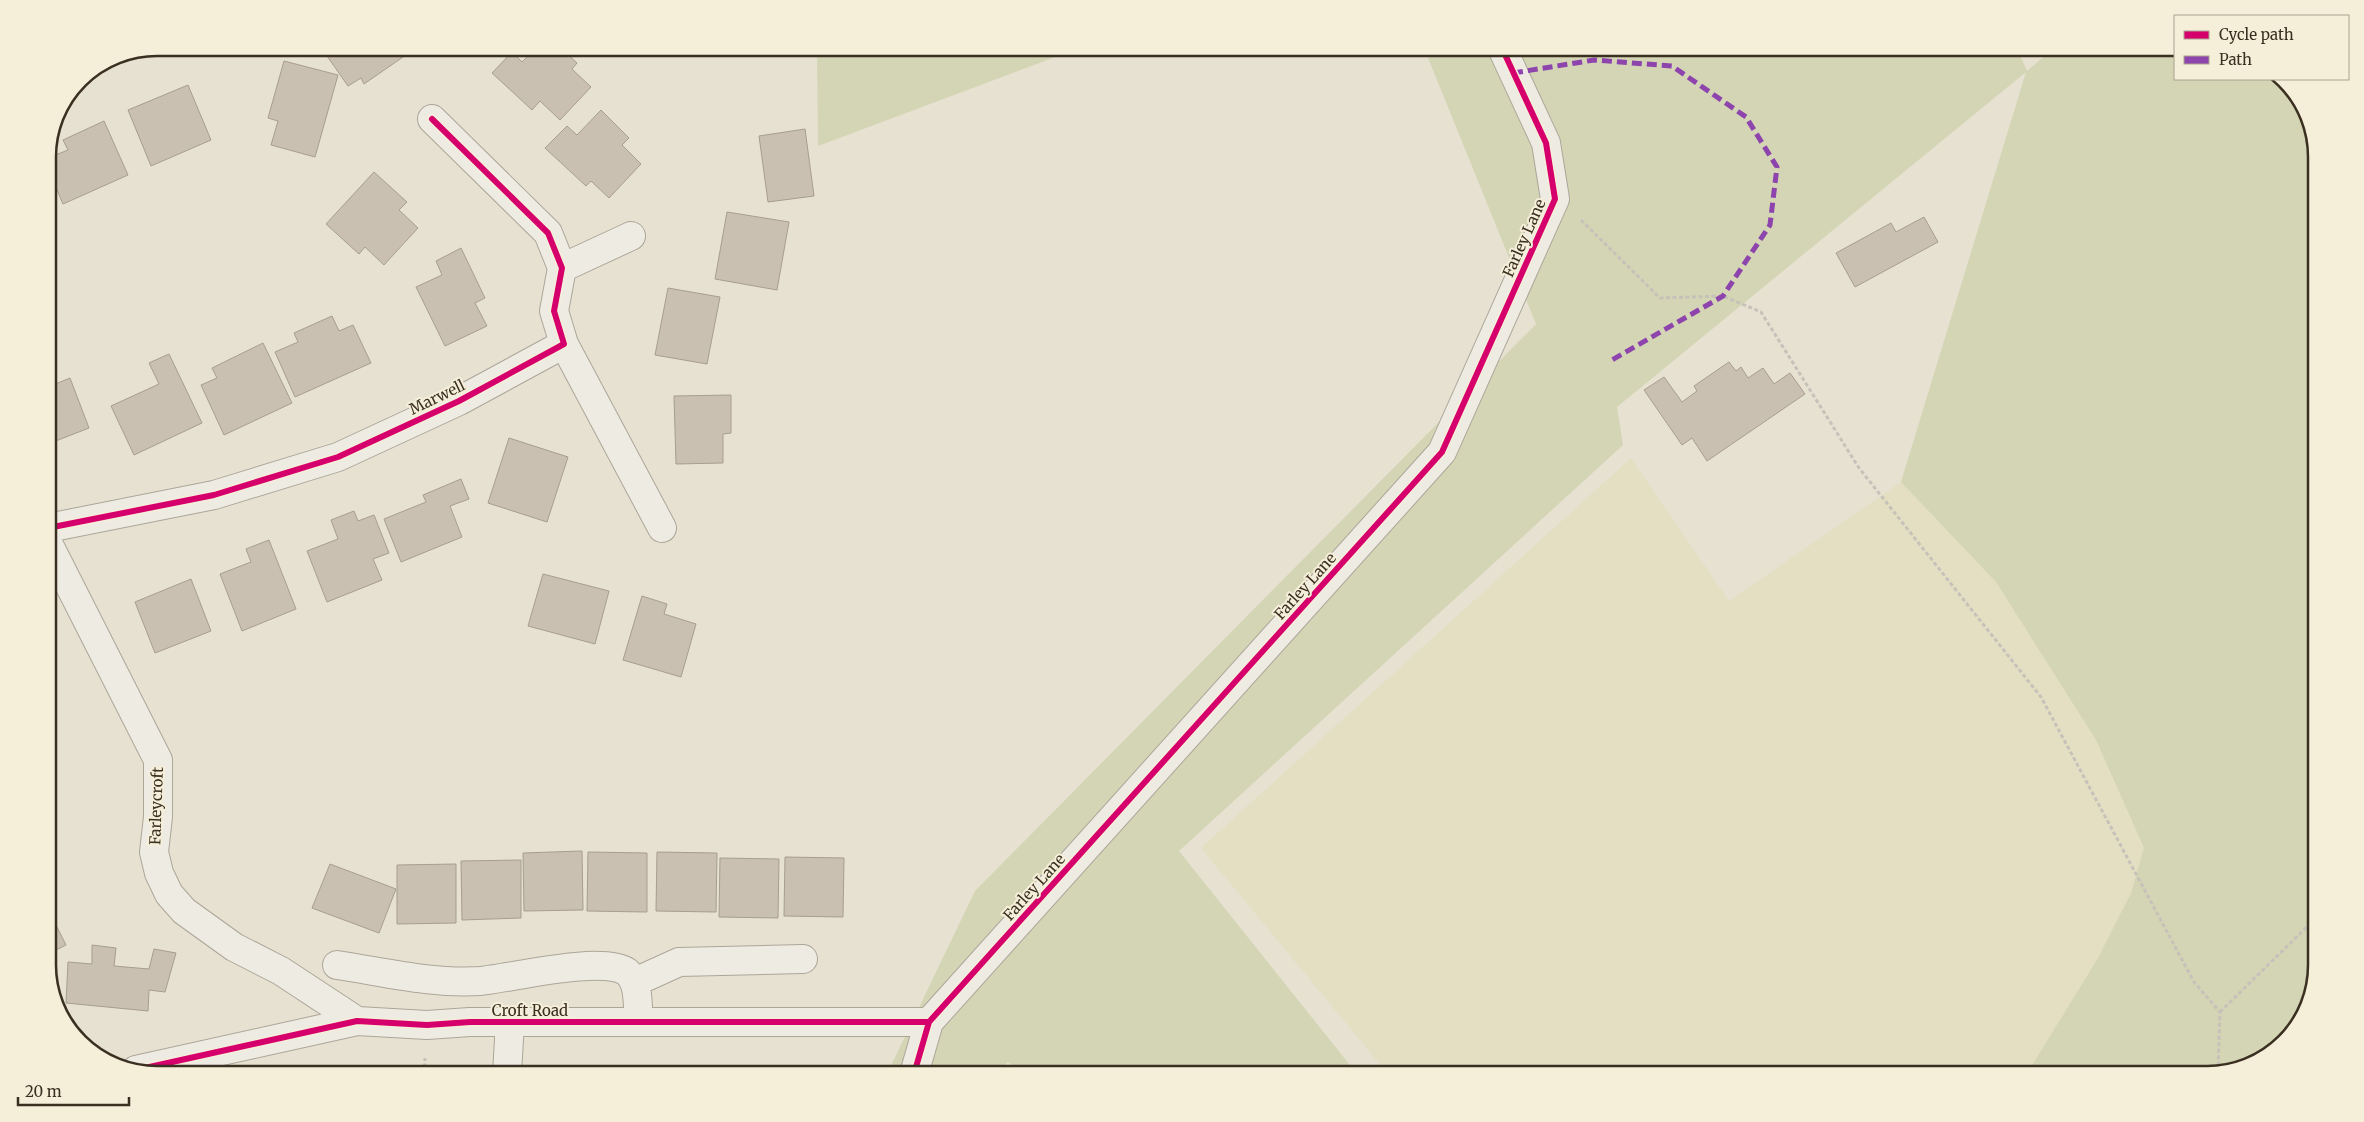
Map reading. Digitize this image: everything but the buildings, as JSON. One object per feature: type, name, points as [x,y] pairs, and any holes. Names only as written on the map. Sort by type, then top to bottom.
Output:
[{"type":"street","name":"Farley Lane","points":[[916,1066],[929,1022],[1442,452],[1555,199],[1546,143],[1506,56]]},
{"type":"street","points":[[432,119],[548,233],[562,268],[554,311],[564,344],[662,528]]},
{"type":"street","points":[[562,268],[631,236]]},
{"type":"street","name":"Marwell","points":[[56,526],[214,495],[338,457],[459,401],[564,344]]},
{"type":"street","name":"Farleycroft","points":[[56,559],[158,760],[158,817],[154,852],[159,873],[169,894],[184,911],[234,947],[281,970],[357,1021]]},
{"type":"street","points":[[635,982],[679,962],[802,959]]},
{"type":"street","points":[[337,964],[431,980],[480,981],[561,968],[600,966],[626,971],[635,982],[638,1022]]},
{"type":"street","name":"Croft Road","points":[[154,1066],[357,1021],[427,1025],[510,1022],[929,1022]]},
{"type":"street","points":[[507,1066],[510,1022]]},
{"type":"path","points":[[1554,193],[1660,298],[1723,296],[1761,312],[1859,468],[2041,697],[2194,982],[2220,1012],[2218,1065]]},
{"type":"path","points":[[2220,1012],[2308,926]]},
{"type":"shaded area","points":[[1631,458],[1729,601],[1901,482],[1996,582],[2096,740],[2144,848],[2131,893],[2098,958],[2032,1066],[1381,1066],[1201,848]]},
{"type":"green space","points":[[817,56],[1058,56],[818,146]]},
{"type":"green space","points":[[1427,56],[2020,56],[2027,71],[2045,56],[2174,56],[2174,80],[2271,80],[2278,86],[2287,96],[2300,119],[2308,151],[2308,971],[2300,1003],[2283,1031],[2263,1049],[2251,1055],[2226,1064],[2213,1066],[2032,1066],[2098,958],[2131,893],[2144,848],[2096,740],[1996,582],[1901,482],[2026,72],[1617,407],[1623,445],[1179,851],[1351,1066],[1015,1066],[1007,1062],[1005,1066],[891,1066],[975,891],[1536,324]]},
{"type":"marked path","points":[[1513,73],[1594,60],[1672,66],[1746,117],[1777,167],[1770,225],[1723,296],[1612,360]]},
{"type":"cycle path","points":[[916,1066],[929,1022],[1442,452],[1555,199],[1546,143],[1506,56]]},
{"type":"cycle path","points":[[56,526],[214,495],[338,457],[459,401],[564,344],[554,311],[562,268],[548,233],[432,119]]},
{"type":"cycle path","points":[[154,1066],[357,1021],[427,1025],[470,1022],[929,1022]]}]
